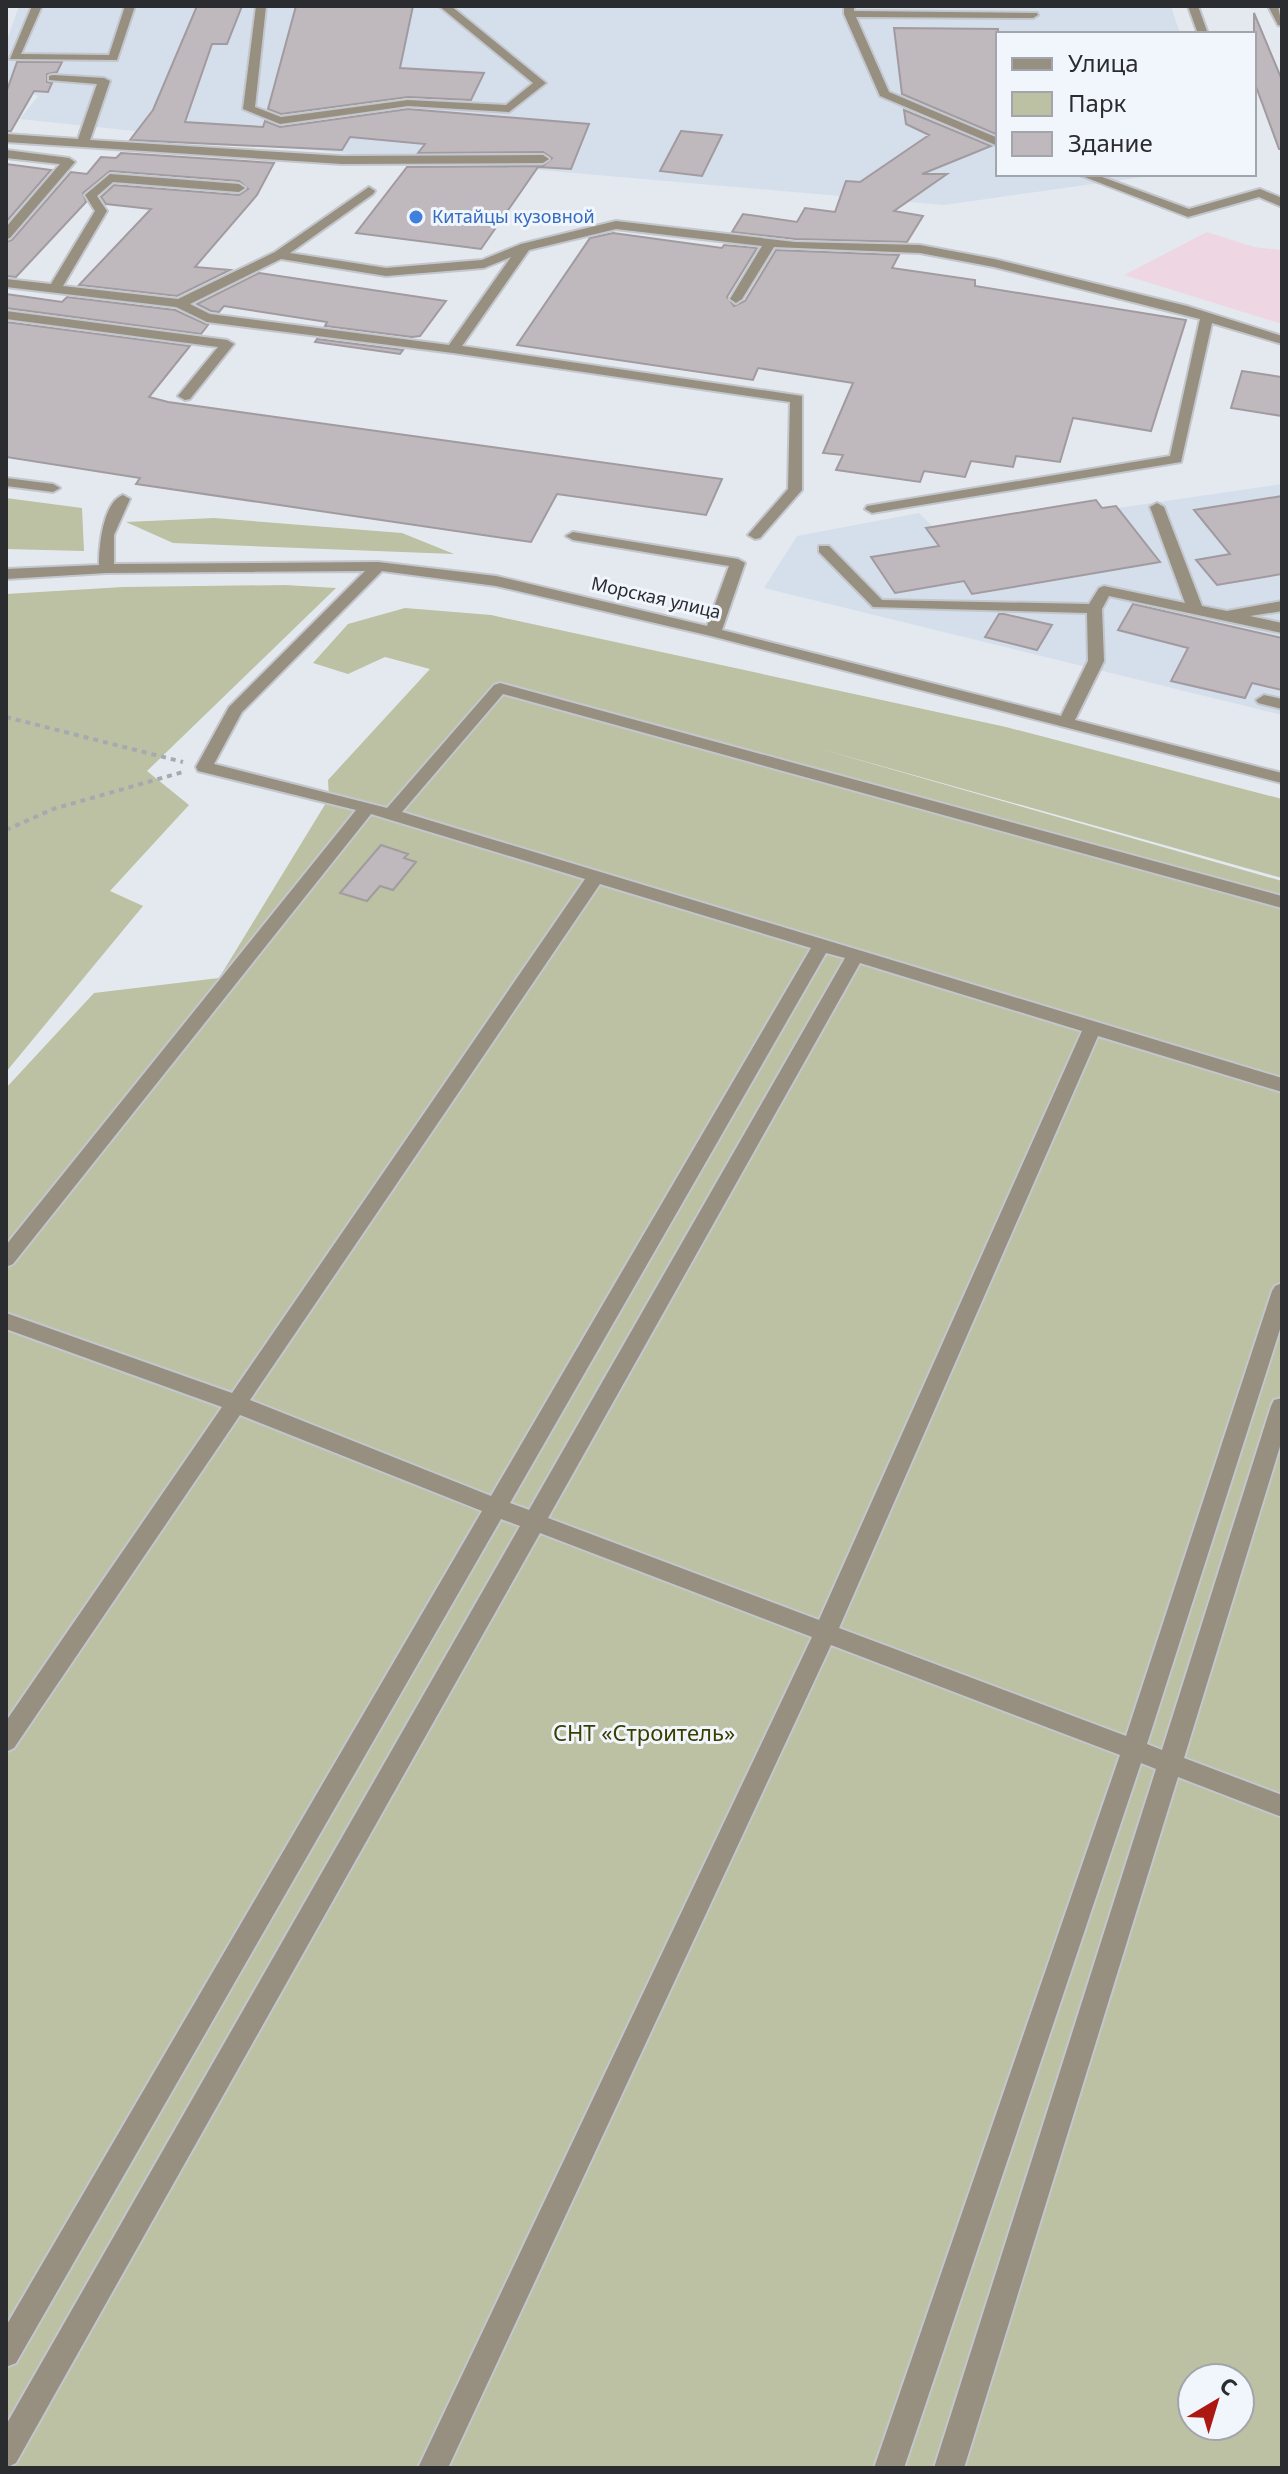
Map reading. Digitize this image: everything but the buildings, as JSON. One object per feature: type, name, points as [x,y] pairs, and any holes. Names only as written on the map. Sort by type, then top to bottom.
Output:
[{"type":"street","points":[[37,6],[14,57],[113,58],[130,6]]},
{"type":"street","points":[[261,6],[249,109],[280,121],[408,103],[509,109],[540,83],[444,6]]},
{"type":"street","points":[[1193,6],[1202,32]]},
{"type":"street","points":[[1273,6],[1282,23]]},
{"type":"street","points":[[996,141],[884,94],[849,10],[1033,15]]},
{"type":"street","points":[[53,78],[104,81],[83,142]]},
{"type":"street","points":[[6,138],[342,160],[543,159]]},
{"type":"street","points":[[6,154],[69,162],[6,235]]},
{"type":"street","points":[[1088,176],[1188,213],[1258,188],[1282,203]]},
{"type":"street","points":[[54,290],[101,211],[91,195],[110,178],[239,188]]},
{"type":"street","points":[[179,303],[202,295],[279,255],[369,191]]},
{"type":"street","points":[[279,255],[386,272],[484,264],[525,247],[616,225],[770,243],[920,249],[994,263],[1207,317],[1282,340]]},
{"type":"street","points":[[736,299],[770,243]]},
{"type":"street","points":[[453,349],[525,247]]},
{"type":"street","points":[[6,283],[179,303],[207,318],[453,349],[797,399],[795,490],[755,535]]},
{"type":"street","points":[[6,315],[227,344],[185,396]]},
{"type":"street","points":[[872,509],[1176,459],[1207,317]]},
{"type":"street","points":[[6,482],[53,488]]},
{"type":"street","points":[[106,569],[107,535],[123,499]]},
{"type":"street","points":[[1157,507],[1195,609]]},
{"type":"street","points":[[573,536],[738,563],[713,632]]},
{"type":"street","points":[[824,549],[878,604],[1094,609]]},
{"type":"street","points":[[378,566],[235,710],[204,767],[391,814],[1282,1085]]},
{"type":"street","name":"Морская улица","points":[[6,574],[106,569],[378,566],[496,581],[713,632],[1282,778]]},
{"type":"street","points":[[1066,722],[1096,661],[1094,609],[1104,591],[1282,628]]},
{"type":"street","points":[[1227,616],[1282,606]]},
{"type":"street","points":[[391,814],[500,688],[1282,902]]},
{"type":"street","points":[[1264,700],[1282,704]]},
{"type":"street","points":[[6,1259],[367,807]]},
{"type":"street","points":[[6,1741],[597,875]]},
{"type":"street","points":[[6,2353],[822,944]]},
{"type":"street","points":[[6,2453],[856,955]]},
{"type":"street","points":[[433,2468],[825,1633],[1093,1027]]},
{"type":"street","points":[[889,2468],[1133,1751],[1282,1291]]},
{"type":"street","points":[[6,1321],[234,1403],[534,1522],[1282,1806]]},
{"type":"street","points":[[949,2468],[1282,1406]]},
{"type":"path","points":[[6,717],[204,767]]},
{"type":"path","points":[[6,830],[53,809],[204,767]]},
{"type":"shaded area","points":[[19,6],[1171,6],[1179,32],[996,32],[996,176],[1150,176],[944,205],[343,153],[20,119],[38,96],[6,83],[6,43]]},
{"type":"shaded area","points":[[1207,232],[1254,247],[1282,250],[1282,324],[1124,275]]},
{"type":"shaded area","points":[[1282,484],[1282,715],[764,588],[797,536],[919,513],[940,534]]},
{"type":"green space","points":[[6,498],[82,508],[84,551],[6,549]]},
{"type":"green space","points":[[214,518],[402,533],[454,554],[173,543],[126,522]]},
{"type":"green space","points":[[285,585],[336,588],[147,771],[189,805],[110,891],[143,906],[6,1072],[6,594],[123,587]]},
{"type":"green space","name":"СНТ «Строитель»","points":[[405,608],[491,615],[1006,727],[1282,799],[1282,878],[810,746],[1282,881],[1282,2468],[6,2468],[6,1088],[94,993],[219,978],[329,798],[328,780],[430,669],[385,657],[348,674],[313,663],[348,624]]},
{"type":"place","name":"Китайцы кузовной","points":[[416,217]]}]
